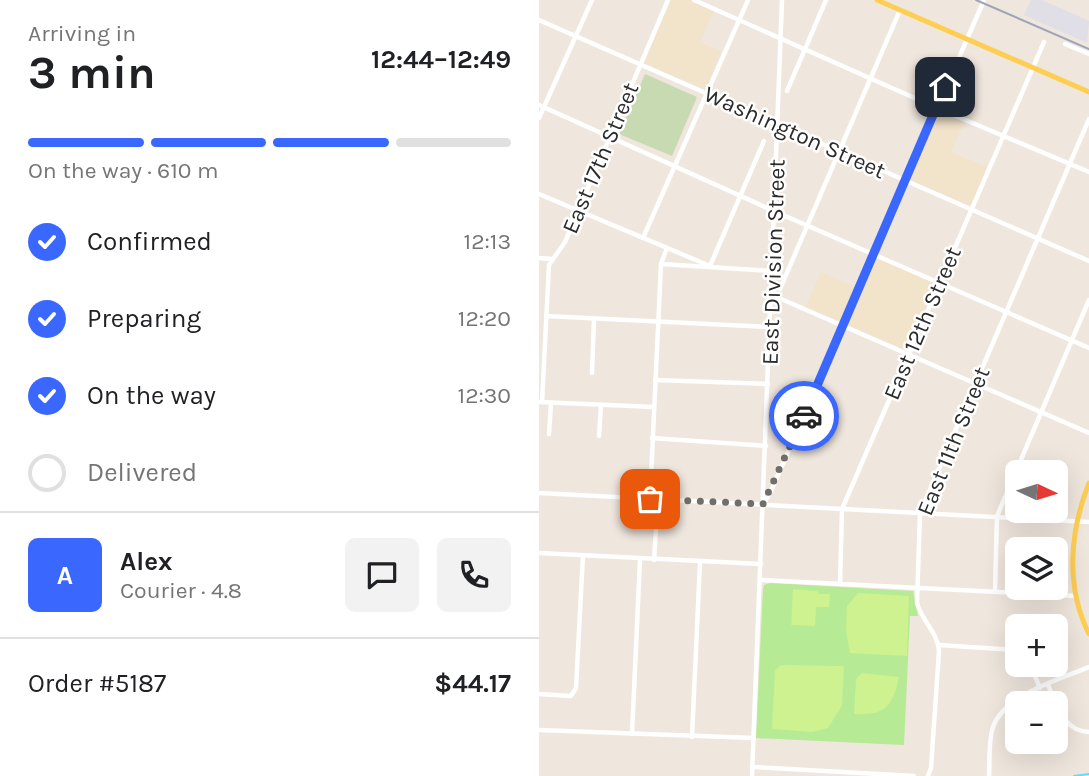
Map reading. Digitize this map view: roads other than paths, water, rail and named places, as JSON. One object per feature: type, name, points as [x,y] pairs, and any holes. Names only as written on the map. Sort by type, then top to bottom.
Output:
[{"type":"main road","points":[[877,0],[1089,92]]},
{"type":"main road","points":[[1089,482],[1076,522],[1073,550],[1076,596],[1089,634]]},
{"type":"street","points":[[539,118],[541,106],[592,0]]},
{"type":"street","name":"East 17th Street","points":[[540,402],[549,265],[562,248],[668,0]]},
{"type":"street","points":[[694,0],[1089,172]]},
{"type":"street","points":[[643,238],[748,0]]},
{"type":"street","name":"East Division Street","points":[[752,776],[776,212],[782,0]]},
{"type":"street","points":[[787,91],[826,0]]},
{"type":"street","points":[[763,504],[844,325],[984,0]]},
{"type":"street","points":[[780,289],[900,10]]},
{"type":"street","name":"Washington Street","points":[[539,20],[1089,261]]},
{"type":"street","name":"East 12th Street","points":[[840,584],[842,509],[1044,42]]},
{"type":"street","points":[[1066,44],[1089,54]]},
{"type":"street","points":[[541,106],[1089,348]]},
{"type":"street","name":"East 11th Street","points":[[938,645],[919,609],[917,587],[920,513],[1089,119]]},
{"type":"street","points":[[710,266],[764,141]]},
{"type":"street","points":[[539,194],[710,266]]},
{"type":"street","points":[[650,499],[661,264],[667,248]]},
{"type":"street","points":[[539,258],[552,259]]},
{"type":"street","points":[[661,264],[772,271]]},
{"type":"street","points":[[772,295],[1089,433]]},
{"type":"street","points":[[995,591],[997,516],[1089,300]]},
{"type":"street","points":[[546,316],[770,327]]},
{"type":"street","points":[[592,373],[594,319]]},
{"type":"street","points":[[655,380],[768,384]]},
{"type":"street","points":[[540,402],[653,407]]},
{"type":"street","points":[[549,434],[551,403]]},
{"type":"street","points":[[600,436],[601,405]]},
{"type":"street","points":[[652,438],[765,446]]},
{"type":"street","points":[[539,493],[1089,522]]},
{"type":"street","points":[[655,560],[658,499]]},
{"type":"street","points":[[539,553],[761,564]]},
{"type":"street","points":[[539,694],[571,696],[576,688],[583,555]]},
{"type":"street","points":[[632,734],[641,560]]},
{"type":"street","points":[[692,737],[700,562]]},
{"type":"street","points":[[761,580],[1076,596]]},
{"type":"street","points":[[928,776],[931,768],[938,645],[1005,649]]},
{"type":"street","points":[[989,776],[990,740],[997,718],[1014,701],[1089,667]]},
{"type":"street","points":[[1035,677],[1040,688]]},
{"type":"street","points":[[1048,685],[1067,724],[1075,730],[1089,732]]},
{"type":"street","points":[[539,730],[754,738]]},
{"type":"street","points":[[753,767],[914,776]]},
{"type":"waterway","points":[[1074,776],[1089,774]]},
{"type":"railway","points":[[976,0],[1089,49]]}]
